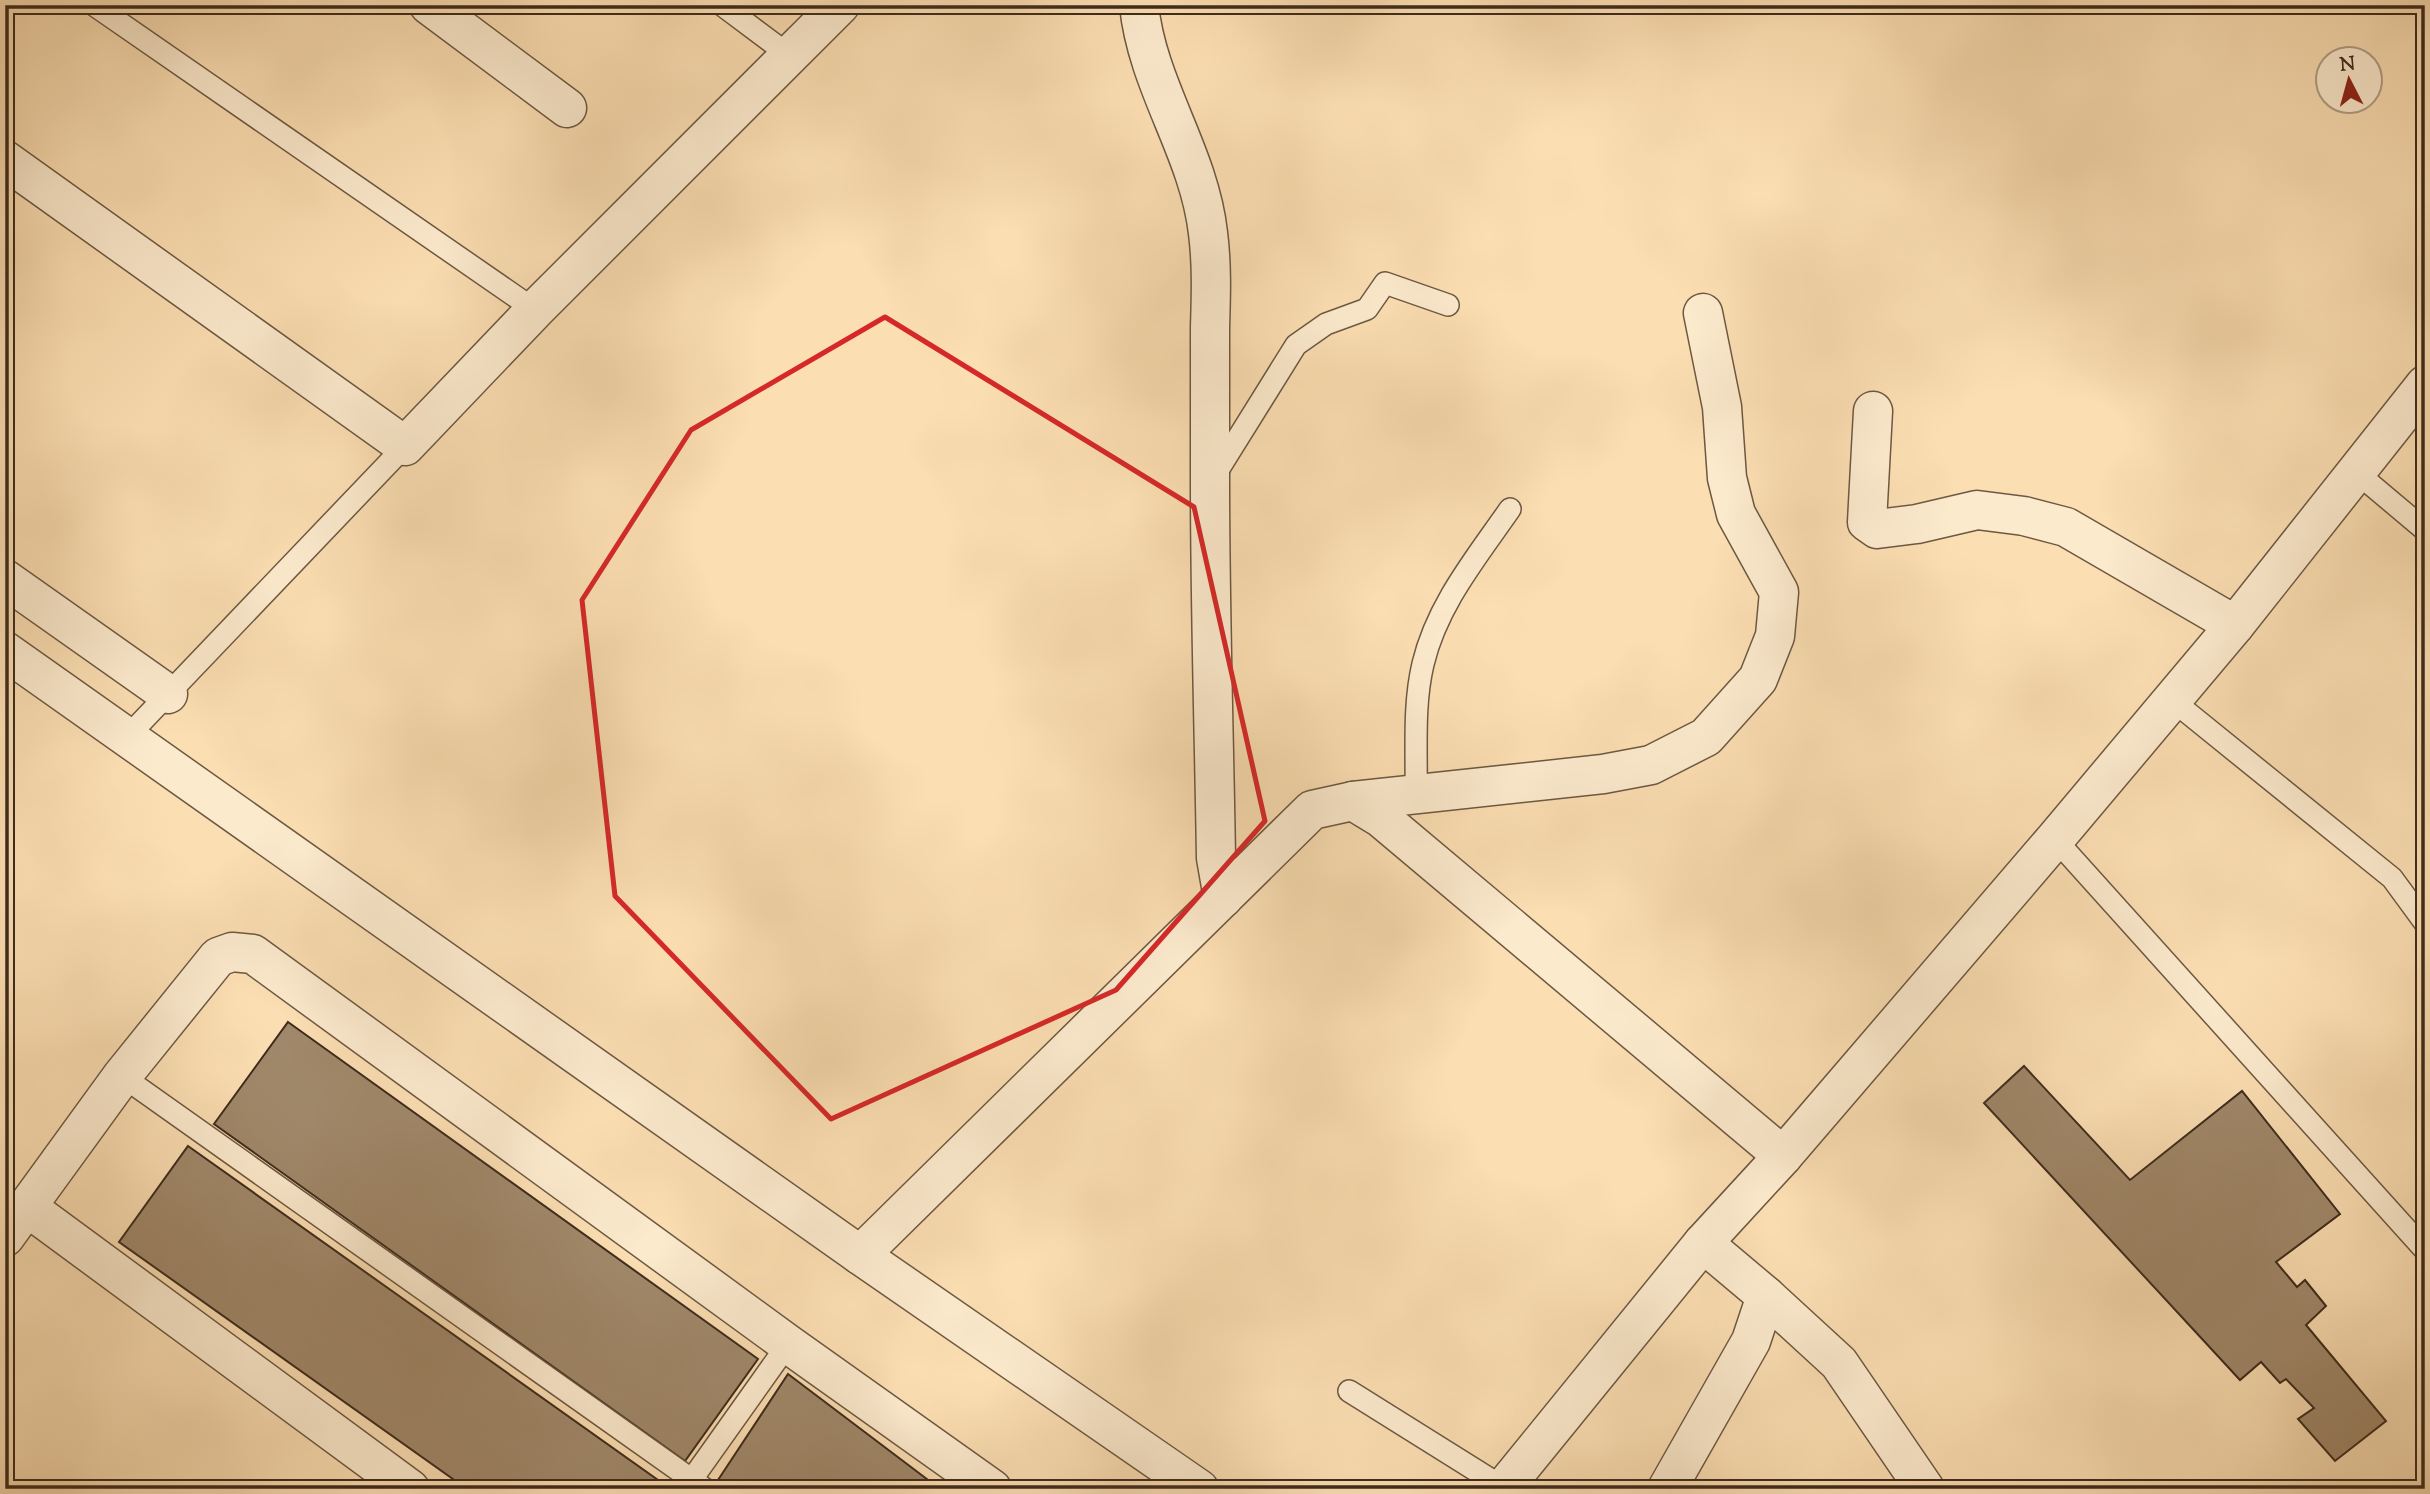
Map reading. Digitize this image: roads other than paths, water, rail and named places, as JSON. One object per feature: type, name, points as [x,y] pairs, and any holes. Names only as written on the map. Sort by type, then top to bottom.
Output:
[{"type":"street","points":[[429,5],[568,108]]},
{"type":"street","points":[[5,160],[405,446],[535,310],[840,5]]},
{"type":"street","points":[[1139,5],[1143,37],[1153,72],[1191,162],[1208,231],[1211,268],[1210,483],[1216,858],[1223,898]]},
{"type":"street","points":[[860,1255],[1312,810],[1353,801],[1603,774],[1650,765],[1706,737],[1758,679],[1775,636],[1779,592],[1736,514],[1727,478],[1722,407],[1703,313]]},
{"type":"street","points":[[1504,1488],[1703,1243],[1783,1156],[2235,625],[2425,385]]},
{"type":"street","points":[[1873,411],[1867,522],[1877,529],[1917,524],[1977,510],[2024,516],[2066,527],[2235,625]]},
{"type":"street","points":[[5,579],[168,694]]},
{"type":"street","points":[[5,651],[860,1255],[1199,1489]]},
{"type":"street","points":[[1353,801],[1391,827],[1783,1156]]},
{"type":"street","points":[[5,1237],[122,1076],[218,957],[232,953],[253,954],[788,1344],[992,1489]]},
{"type":"street","points":[[27,1207],[410,1489]]},
{"type":"street","points":[[1703,1243],[1839,1363],[1925,1489]]},
{"type":"street","points":[[1667,1489],[1751,1340],[1766,1296]]},
{"type":"lane","points":[[94,5],[535,310]]},
{"type":"lane","points":[[722,5],[790,56]]},
{"type":"lane","points":[[1210,483],[1296,345],[1326,324],[1367,309],[1385,284],[1448,305]]},
{"type":"lane","points":[[127,737],[405,446]]},
{"type":"lane","points":[[2356,472],[2425,530]]},
{"type":"lane","points":[[1416,794],[1418,701],[1423,666],[1432,634],[1445,606],[1510,509]]},
{"type":"lane","points":[[2172,700],[2392,878],[2425,923]]},
{"type":"lane","points":[[2055,839],[2425,1250]]},
{"type":"lane","points":[[122,1076],[693,1486],[788,1344]]},
{"type":"lane","points":[[1349,1391],[1504,1488]]}]
